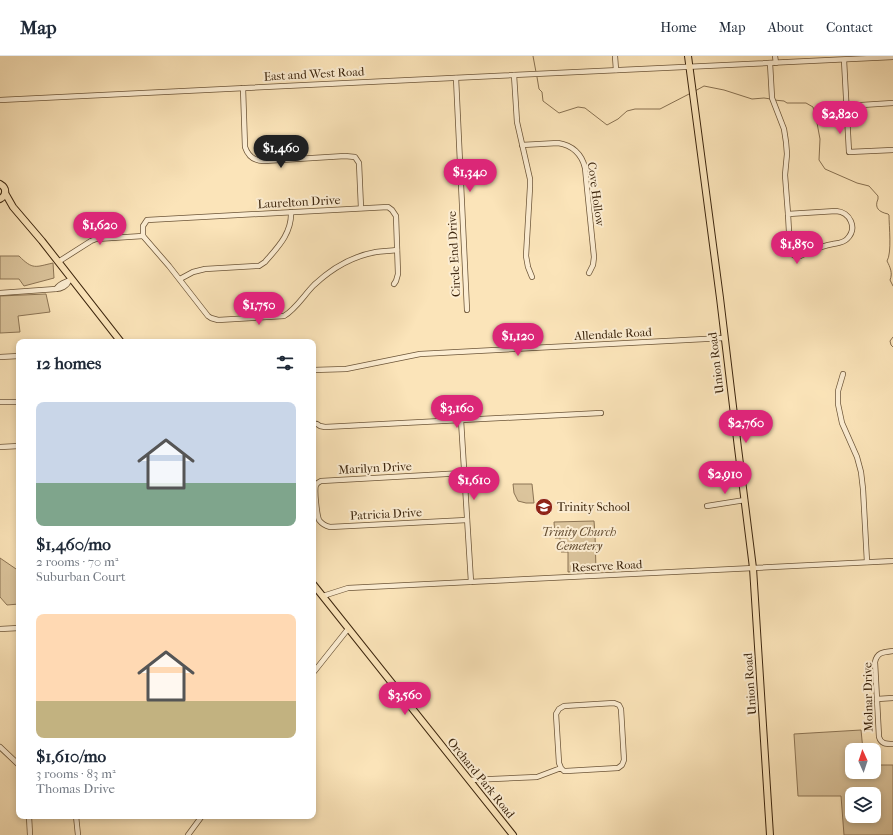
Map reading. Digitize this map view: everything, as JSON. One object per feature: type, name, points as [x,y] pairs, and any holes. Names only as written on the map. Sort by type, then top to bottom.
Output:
[{"type":"main road","name":"Union Road","points":[[688,56],[753,568],[770,835]]},
{"type":"main road","points":[[0,184],[4,187],[13,207],[119,339]]},
{"type":"main road","points":[[6,193],[0,200],[13,207]]},
{"type":"main road","name":"Orchard Park Road","points":[[316,588],[513,835]]},
{"type":"street","points":[[615,56],[616,70]]},
{"type":"street","points":[[775,56],[773,63],[772,98],[784,129],[786,142],[787,154],[785,175],[790,250],[793,254],[802,256],[819,247],[843,242],[848,238],[852,230],[850,219],[845,214],[840,212],[788,214]]},
{"type":"street","name":"East and West Road","points":[[0,100],[773,63],[834,58],[844,60],[893,57]]},
{"type":"street","points":[[844,60],[849,152],[893,150]]},
{"type":"street","points":[[514,75],[518,130],[530,179],[526,256],[528,268],[532,277]]},
{"type":"street","name":"Circle End Drive","points":[[456,78],[467,310]]},
{"type":"street","points":[[243,88],[247,153],[256,160],[264,162],[345,156],[355,157],[359,162],[361,208]]},
{"type":"street","points":[[846,106],[893,104]]},
{"type":"street","name":"Cove Hollow","points":[[522,145],[558,143],[573,148],[578,152],[585,168],[594,257],[593,266],[589,273]]},
{"type":"street","name":"Laurelton Drive","points":[[143,236],[142,226],[147,220],[388,207],[396,216],[398,274],[394,284]]},
{"type":"street","points":[[180,279],[193,272],[205,269],[256,266],[262,264],[286,235],[291,224],[291,212]]},
{"type":"street","points":[[58,262],[96,239],[143,236],[180,279],[208,316],[214,319],[228,320],[282,316],[291,311],[325,275],[339,266],[369,254],[397,250]]},
{"type":"street","points":[[0,293],[56,289],[66,281],[70,280]]},
{"type":"street","name":"Allendale Road","points":[[316,370],[346,369],[420,354],[724,338]]},
{"type":"street","points":[[0,357],[16,356]]},
{"type":"street","points":[[842,374],[838,391],[838,404],[842,424],[856,454],[861,472],[867,562]]},
{"type":"street","points":[[0,402],[16,402]]},
{"type":"street","points":[[317,424],[325,427],[601,413]]},
{"type":"street","points":[[461,420],[471,582]]},
{"type":"street","points":[[0,447],[16,446]]},
{"type":"street","name":"Marilyn Drive","points":[[316,486],[321,481],[464,473]]},
{"type":"street","points":[[707,506],[745,500]]},
{"type":"street","name":"Patricia Drive","points":[[316,511],[321,522],[330,527],[467,520]]},
{"type":"street","name":"Reserve Road","points":[[323,596],[348,588],[893,561]]},
{"type":"street","points":[[0,629],[16,628]]},
{"type":"street","points":[[316,669],[348,629]]},
{"type":"street","name":"Molnar Drive","points":[[893,651],[881,653],[875,659],[879,737],[882,742],[893,744]]},
{"type":"street","points":[[877,699],[893,698]]},
{"type":"street","points":[[614,703],[619,705],[622,710],[624,760],[622,765],[618,768],[566,771],[561,768],[559,763],[556,714],[559,709],[564,706],[614,703]]},
{"type":"street","points":[[1,749],[16,762]]},
{"type":"street","points":[[469,780],[537,777],[561,768]]},
{"type":"street","points":[[29,819],[30,835]]},
{"type":"street","points":[[76,819],[78,835]]},
{"type":"street","points":[[188,835],[200,819]]},
{"type":"green space","points":[[0,256],[19,256],[28,264],[34,266],[42,266],[53,263],[54,278],[24,286],[19,279],[0,279]]},
{"type":"green space","points":[[46,294],[50,312],[18,316],[20,332],[0,333],[0,296]]},
{"type":"green space","points":[[513,484],[532,484],[534,503],[518,501],[514,493]]},
{"type":"green space","name":"Trinity Church Cemetery","points":[[594,521],[596,570],[568,572],[568,552],[561,552],[560,538],[555,538],[554,522]]},
{"type":"green space","points":[[0,558],[16,569],[16,604],[7,605],[0,597]]},
{"type":"green space","points":[[861,730],[862,743],[845,743],[845,779],[881,779],[881,765],[893,765],[893,835],[844,835],[841,796],[798,796],[794,734]]},
{"type":"waterway","points":[[533,56],[536,72]]},
{"type":"waterway","points":[[537,77],[539,89],[542,92],[543,101],[559,113],[578,107],[585,108],[607,125],[618,119],[627,111],[635,109],[660,109],[691,93]]},
{"type":"waterway","points":[[695,91],[704,86],[724,90],[752,99],[771,99]]},
{"type":"waterway","points":[[774,100],[784,101],[787,103],[806,103],[813,107],[820,139],[819,160],[825,169],[857,183],[869,186],[878,196],[878,209],[889,215],[890,246],[887,261],[891,270],[890,280],[893,286]]},
{"type":"waterway","points":[[893,337],[890,341],[893,347]]},
{"type":"place","name":"Trinity School","points":[[544,507]]}]
